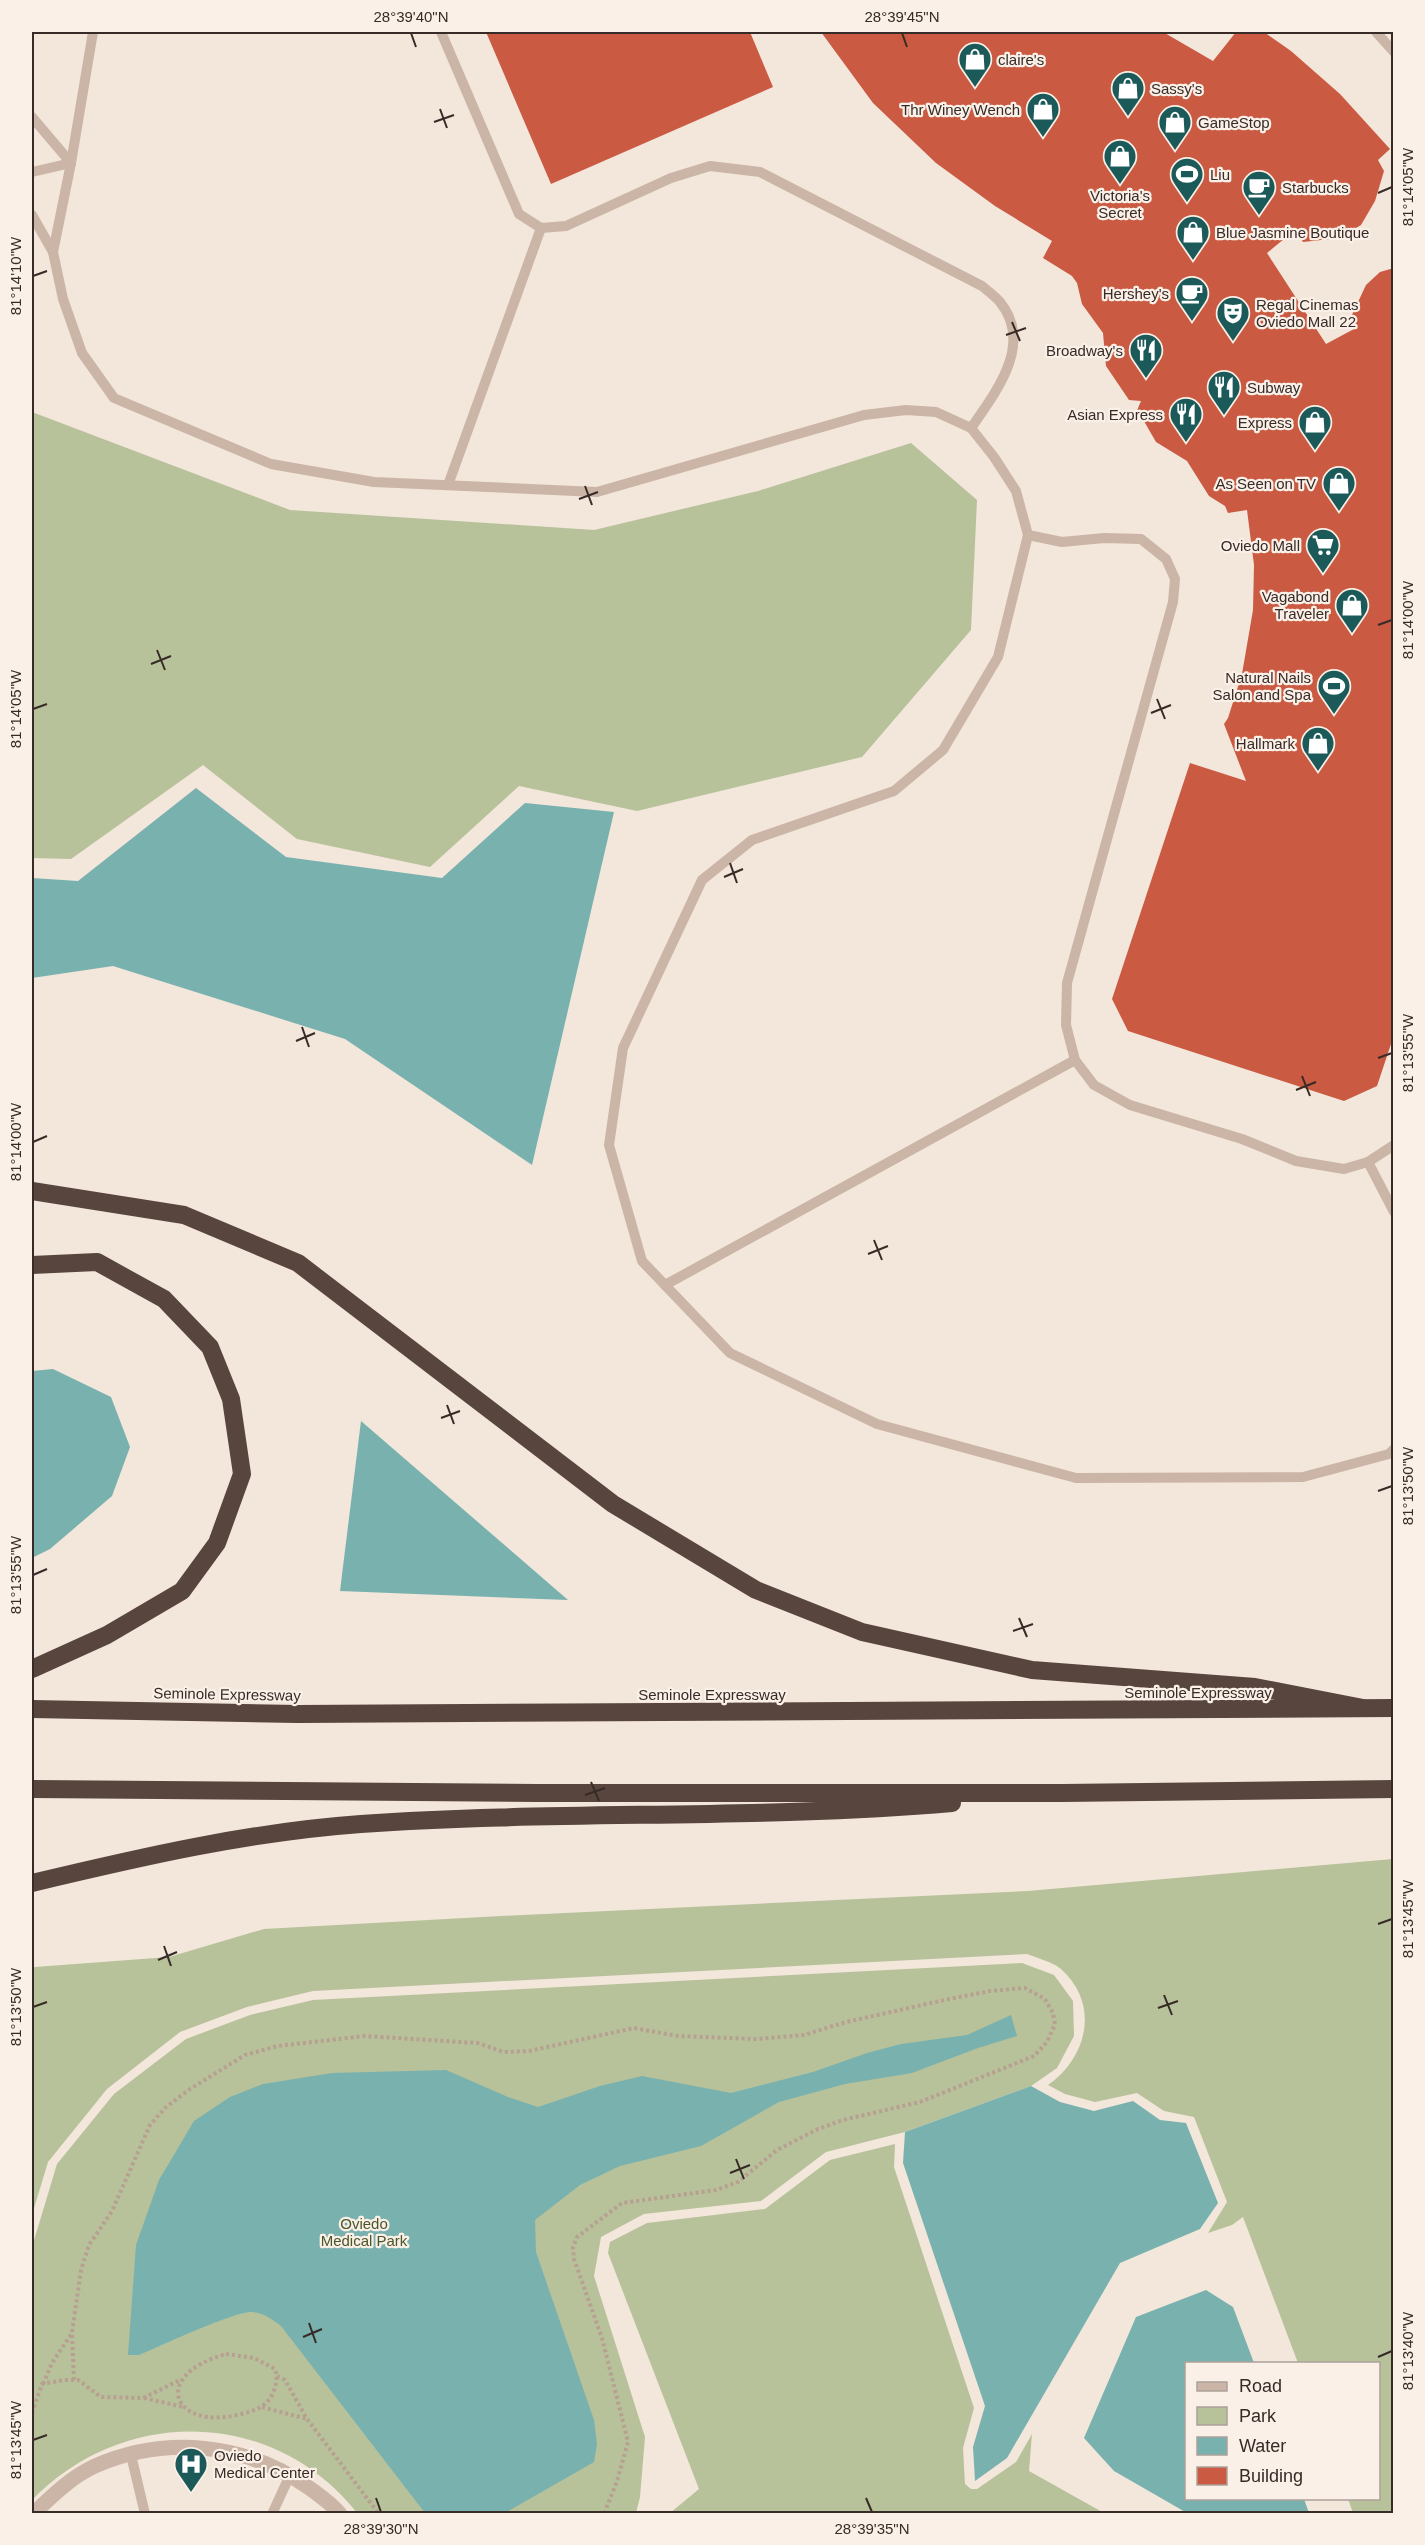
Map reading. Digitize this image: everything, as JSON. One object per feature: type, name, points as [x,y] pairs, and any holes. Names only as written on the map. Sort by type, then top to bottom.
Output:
[{"type":"highway","points":[[32,1191],[184,1215],[298,1263],[613,1504],[756,1590],[862,1632],[1032,1670],[1255,1687],[1363,1708]]},
{"type":"highway","points":[[32,1265],[97,1262],[164,1299],[210,1347],[231,1399],[242,1474],[217,1543],[182,1591],[107,1635],[32,1669]]},
{"type":"highway","name":"Seminole Expressway","points":[[32,1709],[297,1713],[1389,1708]]},
{"type":"highway","points":[[32,1789],[537,1793],[1062,1793],[1394,1789]]},
{"type":"highway","points":[[32,1883],[176,1849],[247,1836],[360,1824],[514,1817],[861,1811],[1062,1793]]},
{"type":"street","points":[[33,2514],[63,2486],[94,2466],[148,2449],[201,2446],[247,2456],[290,2475],[332,2504],[340,2514]]},
{"type":"lane","points":[[53,252],[93,32]]},
{"type":"lane","points":[[441,32],[519,214],[541,228],[566,226],[671,178],[710,166],[760,172],[982,286],[1000,301],[1014,333],[1013,355],[999,389],[971,428]]},
{"type":"lane","points":[[1376,32],[1394,52]]},
{"type":"lane","points":[[32,117],[71,163]]},
{"type":"lane","points":[[32,172],[71,163]]},
{"type":"lane","points":[[32,215],[53,252],[63,299],[82,353],[114,398],[271,464],[374,482],[597,492],[864,415],[906,410],[936,412],[971,428],[994,457],[1016,491],[1028,535],[998,657],[944,750],[894,791],[752,840],[702,880],[623,1048],[609,1146],[642,1261],[730,1353],[878,1424],[1076,1478],[1303,1477],[1389,1454],[1394,1449]]},
{"type":"lane","points":[[448,485],[541,228]]},
{"type":"lane","points":[[1028,535],[1062,542],[1104,538],[1141,539],[1166,558],[1175,579],[1173,602],[1067,983],[1066,1025],[1075,1060],[1094,1084],[1130,1105],[1242,1139],[1296,1161],[1344,1169],[1368,1162],[1394,1145]]},
{"type":"lane","points":[[664,1285],[1075,1060]]},
{"type":"lane","points":[[1368,1162],[1394,1212]]},
{"type":"lane","points":[[131,2455],[145,2514]]},
{"type":"lane","points":[[272,2514],[290,2475]]},
{"type":"path","points":[[74,2380],[72,2333],[81,2270],[89,2245],[112,2211],[150,2125],[165,2108],[190,2088],[245,2055],[278,2046],[365,2036],[477,2043],[504,2052],[529,2051],[634,2028],[678,2036],[755,2038],[804,2036],[846,2022],[990,1991],[1025,1988],[1045,1999],[1053,2013],[1055,2024],[1047,2042],[1034,2056],[920,2102],[843,2120],[818,2129],[777,2150],[738,2182],[716,2190],[622,2203],[577,2236],[573,2247],[574,2259],[602,2338],[628,2442],[617,2481],[604,2514]]},
{"type":"path","points":[[32,2413],[52,2363],[72,2333]]},
{"type":"path","points":[[42,2384],[78,2380],[101,2397],[143,2398],[184,2407],[203,2417],[217,2418],[230,2417],[262,2407],[269,2400],[275,2388],[277,2376],[275,2369],[261,2361],[226,2354],[194,2366],[180,2380],[143,2398]]},
{"type":"path","points":[[277,2376],[285,2380],[307,2419],[379,2514]]},
{"type":"path","points":[[180,2380],[177,2396],[184,2407]]},
{"type":"path","points":[[262,2407],[307,2419]]},
{"type":"green space","points":[[32,412],[290,510],[594,530],[758,491],[911,443],[977,500],[971,630],[862,757],[637,811],[519,786],[430,867],[297,839],[203,765],[71,859],[32,858]]},
{"type":"green space","points":[[1393,1859],[1393,2513],[1353,2513],[1348,2500],[1380,2500],[1380,2362],[1298,2362],[1243,2217],[1232,2225],[1208,2233],[1227,2202],[1194,2117],[1164,2111],[1137,2093],[1095,2102],[1065,2094],[1048,2085],[1062,2073],[1080,2045],[1085,2014],[1081,1998],[1073,1983],[1061,1969],[1027,1954],[313,1991],[247,2007],[180,2032],[107,2089],[48,2162],[32,2215],[32,1968],[35,1967],[169,1957],[264,1929],[1028,1891]]},
{"type":"green space","name":"Oviedo Medical Park","points":[[1022,1963],[1054,1975],[1073,2001],[1074,2036],[1057,2068],[1031,2086],[905,2132],[826,2152],[761,2201],[644,2214],[601,2237],[594,2276],[645,2437],[640,2497],[636,2513],[357,2513],[323,2478],[284,2453],[242,2438],[198,2431],[153,2435],[110,2447],[69,2469],[32,2500],[32,2247],[57,2164],[114,2094],[186,2039],[250,2015],[313,2000]]},
{"type":"green space","points":[[895,2144],[894,2167],[974,2408],[963,2448],[965,2484],[971,2489],[977,2489],[1016,2462],[1032,2434],[1029,2471],[1104,2513],[670,2513],[699,2489],[608,2253],[610,2242],[647,2223],[765,2209],[830,2160]]},
{"type":"water","points":[[196,788],[286,857],[442,878],[525,803],[614,812],[532,1165],[345,1039],[113,966],[32,978],[32,878],[78,881]]},
{"type":"water","points":[[53,1369],[111,1397],[130,1447],[112,1496],[50,1549],[32,1558],[32,1371]]},
{"type":"water","points":[[361,1421],[568,1600],[340,1591]]},
{"type":"water","points":[[1011,2015],[1017,2036],[912,2073],[845,2084],[779,2102],[701,2146],[620,2166],[580,2185],[535,2220],[536,2252],[594,2420],[597,2444],[594,2462],[505,2513],[425,2513],[281,2326],[264,2315],[244,2313],[139,2355],[128,2355],[136,2245],[159,2180],[194,2121],[230,2097],[263,2084],[332,2073],[446,2070],[508,2097],[538,2107],[600,2086],[642,2076],[731,2093],[813,2072],[901,2044],[967,2035]]},
{"type":"water","points":[[1031,2086],[1060,2102],[1094,2111],[1133,2101],[1160,2120],[1186,2123],[1218,2203],[1200,2229],[1120,2263],[1007,2458],[975,2481],[973,2447],[985,2406],[903,2163],[905,2132]]},
{"type":"water","points":[[1206,2290],[1233,2307],[1254,2362],[1185,2362],[1185,2500],[1304,2500],[1309,2513],[1187,2513],[1114,2471],[1084,2438],[1136,2317]]},
{"type":"building","points":[[486,32],[750,32],[773,87],[551,184]]},
{"type":"building","name":"Oviedo Mall","points":[[821,32],[1163,32],[1213,61],[1236,32],[1264,32],[1291,51],[1340,94],[1390,149],[1378,160],[1384,171],[1375,201],[1361,225],[1339,238],[1303,242],[1295,230],[1267,253],[1326,344],[1354,329],[1351,317],[1366,285],[1380,272],[1394,268],[1394,1035],[1377,1086],[1344,1101],[1128,1031],[1112,999],[1190,763],[1246,781],[1224,724],[1242,674],[1253,610],[1254,565],[1247,510],[1228,513],[1225,506],[1209,496],[1187,461],[1156,442],[1141,416],[1136,413],[1141,401],[1129,400],[1106,366],[1103,333],[1082,304],[1077,283],[1072,276],[1043,258],[1052,241],[995,206],[936,163],[873,103]]},
{"type":"place","name":"claire's","points":[[975,88]]},
{"type":"place","name":"Sassy's","points":[[1128,117]]},
{"type":"place","name":"Thr Winey Wench","points":[[1043,138]]},
{"type":"place","name":"GameStop","points":[[1175,151]]},
{"type":"place","name":"Victoria's Secret","points":[[1120,185]]},
{"type":"place","name":"Liu","points":[[1187,203]]},
{"type":"place","name":"Starbucks","points":[[1259,216]]},
{"type":"place","name":"Blue Jasmine Boutique","points":[[1193,261]]},
{"type":"place","name":"Hershey's","points":[[1192,322]]},
{"type":"place","name":"Regal Cinemas Oviedo Mall 22","points":[[1233,342]]},
{"type":"place","name":"Broadway's","points":[[1146,379]]},
{"type":"place","name":"Subway","points":[[1224,416]]},
{"type":"place","name":"Asian Express","points":[[1186,443]]},
{"type":"place","name":"Express","points":[[1315,451]]},
{"type":"place","name":"As Seen on TV","points":[[1339,512]]},
{"type":"place","name":"Oviedo Mall","points":[[1323,574]]},
{"type":"place","name":"Vagabond Traveler","points":[[1352,634]]},
{"type":"place","name":"Natural Nails Salon and Spa","points":[[1334,715]]},
{"type":"place","name":"Hallmark","points":[[1318,772]]},
{"type":"place","name":"Oviedo Medical Center","points":[[191,2493]]}]
